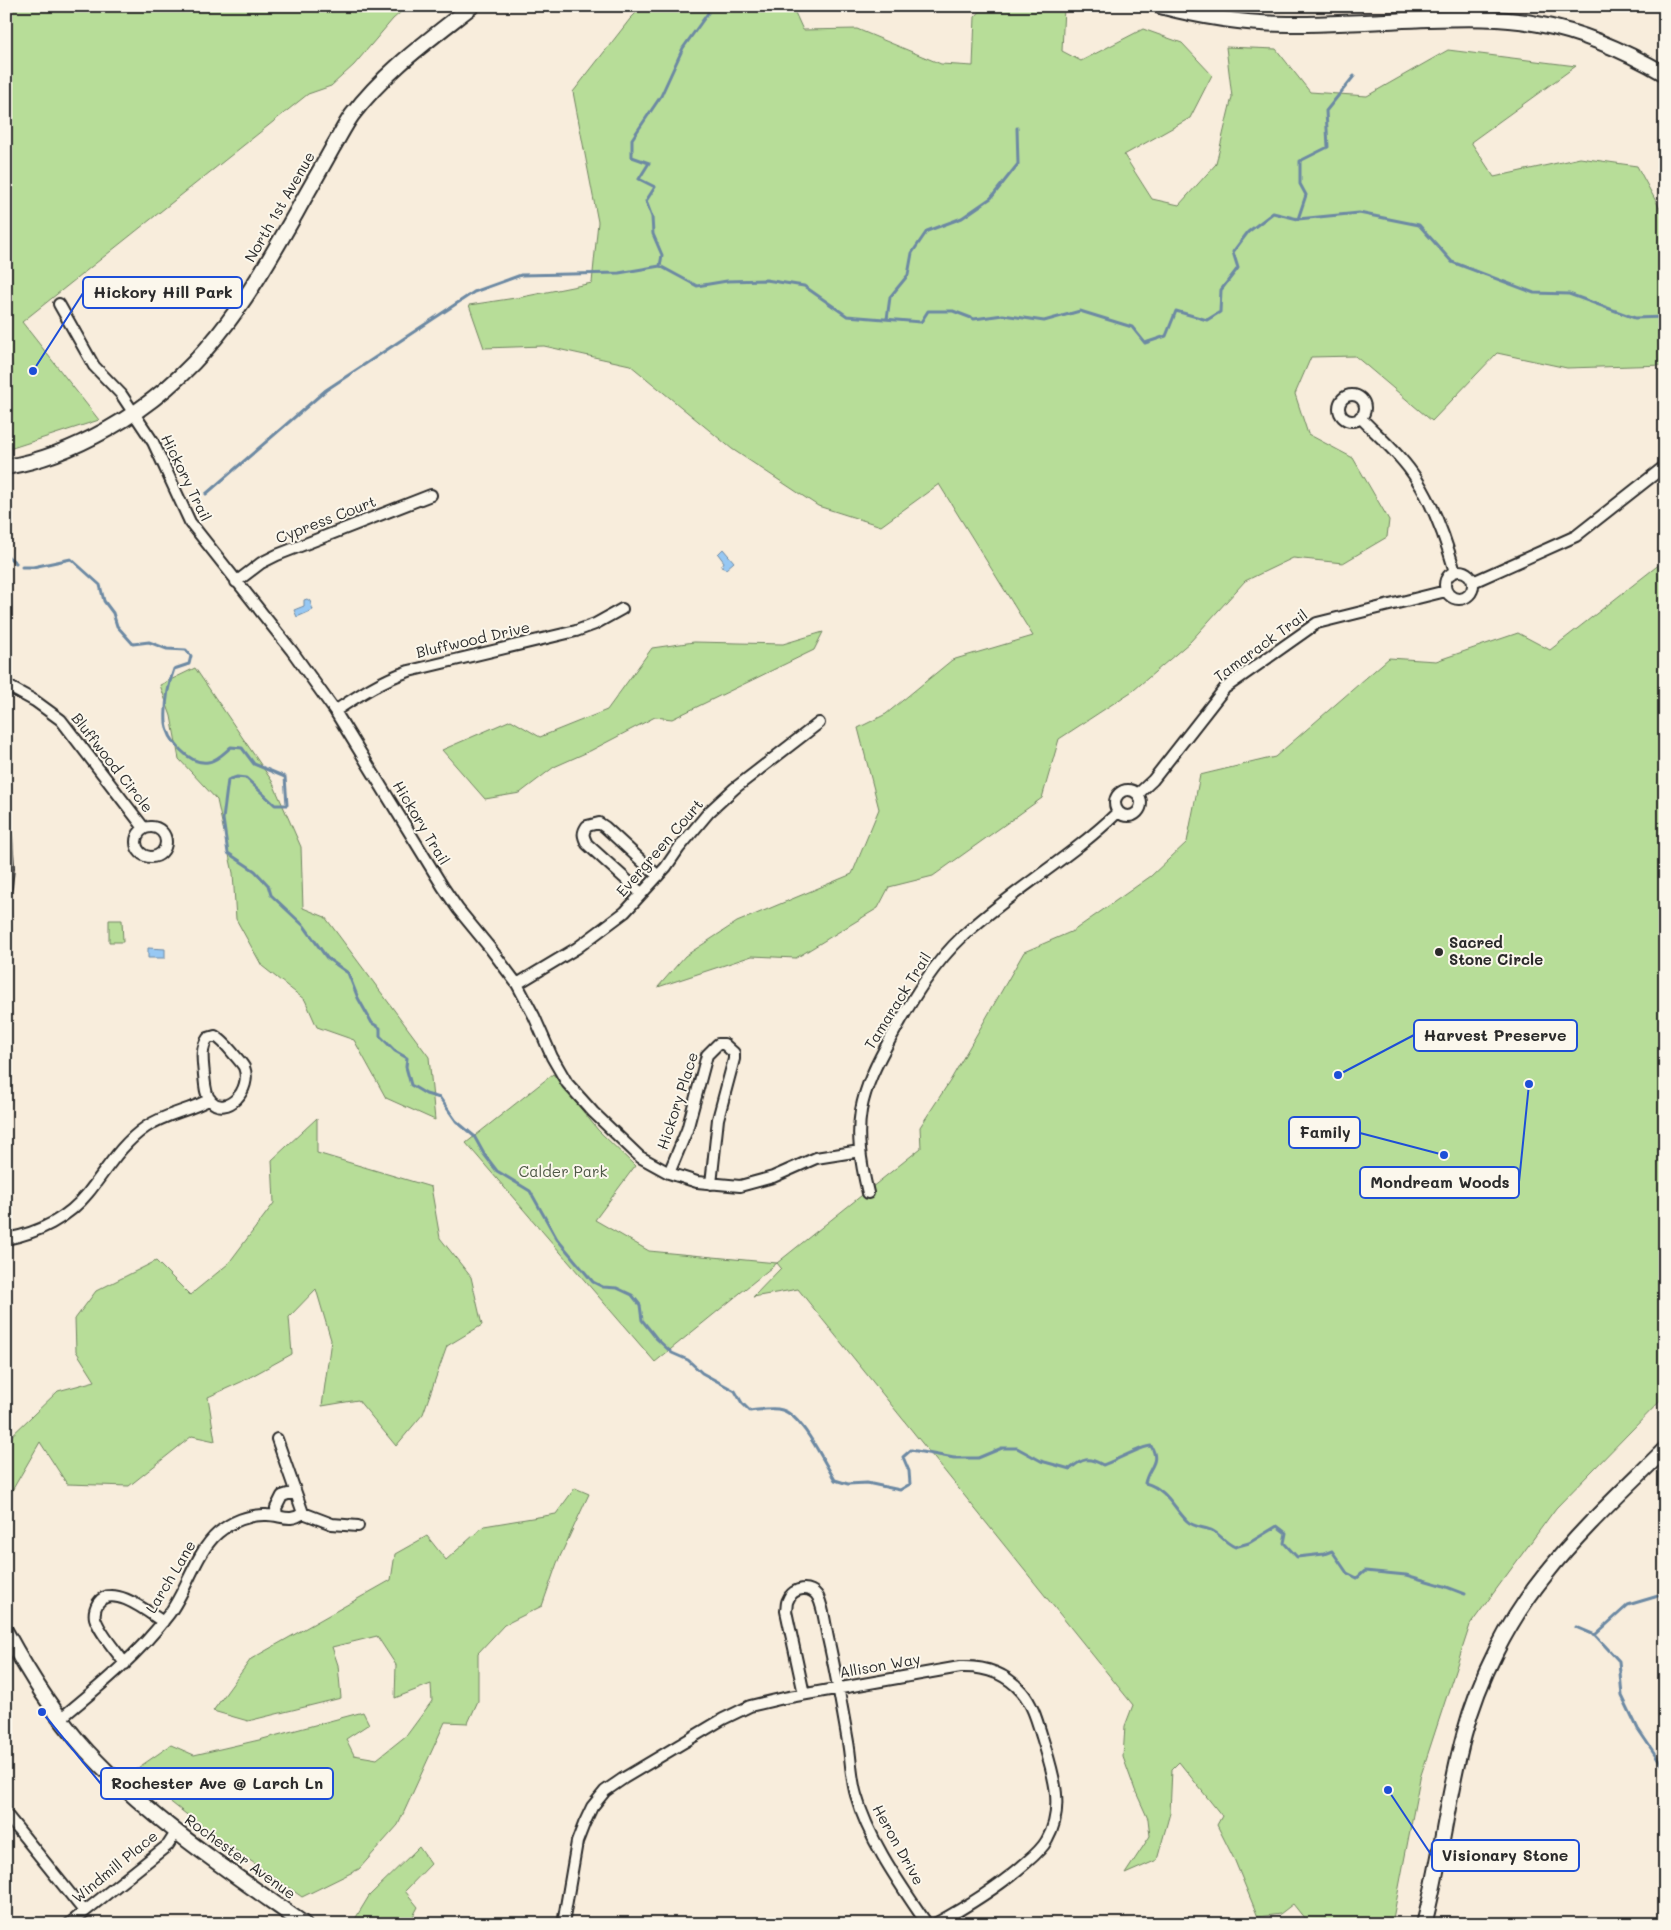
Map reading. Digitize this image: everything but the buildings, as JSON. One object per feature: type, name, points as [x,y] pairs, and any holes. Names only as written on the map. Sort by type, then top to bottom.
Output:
[{"type":"main road","name":"North 1st Avenue","points":[[6,467],[55,455],[88,441],[134,414],[177,380],[220,334],[263,271],[350,117],[372,89],[404,60],[472,6]]},
{"type":"main road","points":[[1160,6],[1217,19],[1258,23],[1288,24],[1481,17],[1539,24],[1578,35],[1617,50],[1665,74]]},
{"type":"main road","points":[[1424,1924],[1464,1733],[1491,1662],[1508,1630],[1545,1575],[1568,1548],[1665,1448]]},
{"type":"main road","name":"Rochester Avenue","points":[[6,1632],[32,1678],[60,1719],[107,1772],[177,1832],[301,1923]]},
{"type":"street","name":"Hickory Trail","points":[[59,304],[94,366],[121,394],[153,442],[190,522],[292,652],[335,711],[443,887],[458,909],[500,959],[517,984],[552,1057],[567,1083],[593,1112],[640,1158],[669,1173],[697,1182],[740,1186],[758,1182],[816,1158],[860,1151]]},
{"type":"street","points":[[1360,417],[1400,458],[1417,480],[1445,535],[1455,572]]},
{"type":"street","points":[[1473,582],[1576,536],[1665,466]]},
{"type":"street","name":"Cypress Court","points":[[236,582],[261,562],[277,554],[431,495]]},
{"type":"street","points":[[1455,572],[1464,572],[1473,582],[1472,591],[1461,599],[1452,598],[1446,591],[1447,577],[1455,572]]},
{"type":"street","name":"Tamarack Trail","points":[[1138,794],[1153,780],[1225,688],[1317,623],[1446,591]]},
{"type":"street","name":"Bluffwood Drive","points":[[335,711],[391,677],[576,631],[595,624],[622,609]]},
{"type":"street","name":"Bluffwood Circle","points":[[6,684],[35,701],[61,720],[144,828]]},
{"type":"street","name":"Evergreen Court","points":[[517,984],[576,948],[625,912],[658,876],[709,812],[734,788],[820,723]]},
{"type":"street","points":[[1128,790],[1138,794],[1141,803],[1138,812],[1125,816],[1118,812],[1115,802],[1120,793],[1128,790]]},
{"type":"street","name":"Tamarack Trail","points":[[868,1193],[860,1151],[860,1115],[865,1090],[870,1077],[910,1005],[935,966],[979,922],[1118,812]]},
{"type":"street","points":[[641,894],[587,844],[584,837],[584,831],[587,826],[599,823],[605,827],[658,876]]},
{"type":"street","points":[[6,837],[8,868],[6,887]]},
{"type":"street","points":[[215,1036],[221,1039],[240,1061],[246,1078],[241,1095],[234,1102],[221,1105],[214,1104],[210,1099],[205,1087],[202,1052],[203,1044],[208,1038],[215,1036]]},
{"type":"street","name":"Hickory Place","points":[[669,1173],[689,1124],[707,1055],[718,1044],[724,1044],[730,1047],[734,1053],[734,1058],[718,1119],[711,1184]]},
{"type":"street","points":[[6,1239],[35,1231],[66,1214],[88,1193],[117,1154],[147,1126],[210,1099]]},
{"type":"street","points":[[277,1439],[302,1513]]},
{"type":"street","points":[[277,1516],[276,1508],[282,1496],[296,1494]]},
{"type":"street","name":"Larch Lane","points":[[60,1719],[125,1664],[163,1622],[181,1595],[208,1544],[217,1534],[240,1520],[267,1515],[292,1519],[302,1513],[332,1524],[358,1526]]},
{"type":"street","name":"Heron Drive","points":[[804,1694],[786,1611],[787,1601],[791,1594],[801,1589],[808,1589],[814,1592],[818,1598],[839,1688],[855,1793],[871,1832],[898,1880],[927,1924]]},
{"type":"street","points":[[125,1664],[95,1619],[96,1606],[100,1600],[107,1597],[122,1597],[163,1622]]},
{"type":"street","name":"Allison Way","points":[[563,1924],[577,1842],[592,1807],[605,1792],[624,1778],[723,1719],[750,1706],[804,1694],[960,1667],[976,1667],[991,1670],[1012,1683],[1021,1690],[1034,1711],[1054,1774],[1057,1799],[1055,1822],[1047,1841],[1034,1856],[999,1886],[935,1924]]},
{"type":"street","points":[[6,1814],[84,1912]]},
{"type":"street","name":"Windmill Place","points":[[69,1924],[168,1845],[177,1832]]},
{"type":"green space","points":[[6,6],[408,6],[393,19],[354,65],[331,86],[308,94],[22,322],[99,420],[6,450]]},
{"type":"green space","points":[[643,6],[792,6],[803,30],[857,29],[941,64],[973,66],[975,17],[985,6],[1064,6],[1062,51],[1081,61],[1143,29],[1182,43],[1212,75],[1190,118],[1124,155],[1152,199],[1179,205],[1216,164],[1232,97],[1226,47],[1276,49],[1310,92],[1367,96],[1448,50],[1576,66],[1471,142],[1494,177],[1580,158],[1637,166],[1665,218],[1665,365],[1567,368],[1497,353],[1432,421],[1355,356],[1311,357],[1295,394],[1308,434],[1353,458],[1389,520],[1387,537],[1343,563],[1293,558],[1245,581],[1190,642],[1134,690],[1059,739],[1042,798],[933,876],[889,887],[878,908],[796,958],[752,956],[658,987],[685,956],[737,922],[852,874],[879,809],[858,728],[886,714],[952,660],[1033,636],[939,484],[881,526],[818,506],[732,449],[630,365],[544,346],[484,348],[469,305],[592,283],[598,222],[573,92],[630,19]]},
{"type":"green space","points":[[1665,560],[1665,1396],[1556,1508],[1470,1625],[1420,1778],[1392,1924],[1309,1924],[1293,1904],[1280,1914],[1258,1917],[1235,1861],[1217,1825],[1222,1816],[1179,1762],[1172,1769],[1170,1813],[1157,1860],[1125,1874],[1150,1836],[1148,1819],[1123,1757],[1125,1726],[1133,1705],[798,1289],[753,1297],[781,1268],[777,1263],[921,1148],[920,1127],[950,1081],[1024,952],[1073,931],[1151,876],[1187,842],[1200,775],[1275,757],[1389,658],[1436,661],[1518,633],[1550,650]]},
{"type":"green space","points":[[823,632],[814,650],[672,719],[655,717],[590,751],[554,767],[520,793],[485,799],[442,750],[511,720],[540,737],[607,710],[652,648],[694,642],[783,644]]},
{"type":"green space","points":[[195,668],[272,781],[301,847],[303,908],[325,917],[429,1057],[435,1120],[386,1098],[354,1040],[317,1027],[305,1000],[262,966],[236,919],[233,873],[217,800],[179,759],[171,716],[160,685]]},
{"type":"green space","points":[[109,920],[122,920],[123,942],[109,942]]},
{"type":"green space","name":"Calder Park","points":[[553,1074],[598,1130],[635,1166],[595,1220],[649,1251],[777,1263],[655,1362],[466,1143]]},
{"type":"green space","points":[[317,1118],[317,1153],[431,1187],[440,1238],[471,1277],[482,1325],[447,1346],[423,1414],[396,1446],[358,1400],[322,1406],[331,1340],[316,1289],[289,1317],[292,1354],[241,1382],[208,1397],[215,1441],[192,1436],[129,1486],[67,1484],[40,1442],[6,1501],[6,1441],[58,1391],[95,1381],[76,1351],[75,1319],[96,1291],[156,1261],[190,1295],[228,1264],[274,1203],[272,1160]]},
{"type":"green space","points":[[575,1488],[589,1494],[557,1563],[542,1606],[504,1625],[478,1653],[478,1701],[468,1723],[445,1722],[398,1825],[359,1869],[302,1897],[204,1828],[132,1772],[171,1745],[194,1755],[363,1712],[369,1724],[346,1739],[354,1755],[377,1759],[407,1735],[432,1701],[431,1684],[395,1698],[396,1665],[377,1636],[332,1647],[338,1665],[341,1698],[248,1721],[213,1711],[251,1659],[391,1580],[395,1554],[427,1536],[446,1560],[484,1526],[556,1514]]},
{"type":"green space","points":[[419,1847],[431,1864],[405,1891],[418,1907],[409,1924],[352,1924],[369,1896]]},
{"type":"water","points":[[723,549],[734,562],[726,569],[721,567],[724,562],[718,554]]},
{"type":"water","points":[[304,600],[310,601],[313,610],[297,617],[294,610],[304,606]]},
{"type":"water","points":[[148,948],[165,949],[165,958],[148,958]]},
{"type":"waterway","points":[[660,266],[662,255],[653,234],[652,217],[646,201],[655,187],[639,179],[649,163],[632,157],[632,139],[661,96],[683,48],[708,13]]},
{"type":"waterway","points":[[206,494],[326,390],[474,292],[521,275],[619,273],[660,266],[697,286],[727,281],[766,280],[804,286],[847,316],[921,322],[928,311],[953,311],[974,319],[1003,315],[1044,321],[1080,311],[1132,327],[1145,343],[1166,336],[1176,311],[1207,320],[1220,312],[1221,290],[1238,268],[1233,252],[1248,232],[1273,213],[1298,219],[1306,195],[1300,184],[1300,161],[1328,147],[1326,111],[1354,76]]},
{"type":"waterway","points":[[887,319],[890,297],[908,275],[912,253],[927,231],[962,218],[991,198],[1018,164],[1017,128]]},
{"type":"waterway","points":[[1298,219],[1359,213],[1419,225],[1452,262],[1534,293],[1569,294],[1635,318],[1665,317]]},
{"type":"waterway","points":[[6,555],[16,563]]},
{"type":"waterway","points":[[22,567],[33,567],[71,559],[100,585],[104,601],[113,613],[117,626],[133,644],[149,642],[167,649],[186,650],[191,656],[189,664],[174,669],[167,702],[166,723],[175,744],[194,760],[201,762],[215,760],[231,747],[242,748],[254,764],[285,777],[287,805],[275,805],[246,778],[237,777],[228,780],[223,819],[228,853],[255,871],[268,885],[271,895],[304,926],[327,958],[348,973],[358,998],[372,1023],[380,1028],[380,1036],[395,1051],[407,1058],[406,1067],[411,1085],[426,1094],[440,1098],[456,1121],[474,1136],[484,1154],[497,1171],[530,1191],[557,1239],[593,1282],[603,1287],[617,1288],[632,1295],[640,1305],[642,1320],[657,1339],[672,1353],[688,1360],[702,1373],[735,1391],[742,1403],[750,1411],[774,1409],[790,1414],[805,1430],[835,1480],[848,1484],[867,1483],[900,1490],[910,1484],[909,1471],[903,1457],[911,1450],[954,1458],[978,1458],[1002,1448],[1017,1448],[1041,1461],[1070,1469],[1086,1460],[1103,1465],[1141,1448],[1151,1446],[1155,1457],[1145,1483],[1164,1494],[1190,1523],[1213,1531],[1235,1547],[1249,1543],[1277,1526],[1286,1533],[1284,1543],[1297,1557],[1324,1554],[1332,1551],[1347,1573],[1357,1578],[1365,1571],[1406,1575],[1465,1594]]},
{"type":"waterway","points":[[1595,1635],[1628,1605],[1665,1594]]},
{"type":"waterway","points":[[1576,1627],[1595,1635],[1619,1661],[1622,1696],[1638,1729],[1665,1769]]},
{"type":"place","name":"Hickory Hill Park","points":[[33,371]]},
{"type":"place","name":"Sacred Stone Circle","points":[[1439,952]]},
{"type":"place","name":"Harvest Preserve","points":[[1338,1075]]},
{"type":"place","name":"Mondream Woods","points":[[1529,1084]]},
{"type":"place","name":"Family","points":[[1444,1155]]},
{"type":"place","name":"Rochester Ave @ Larch Ln","points":[[42,1712]]},
{"type":"place","name":"Visionary Stone","points":[[1388,1790]]}]
